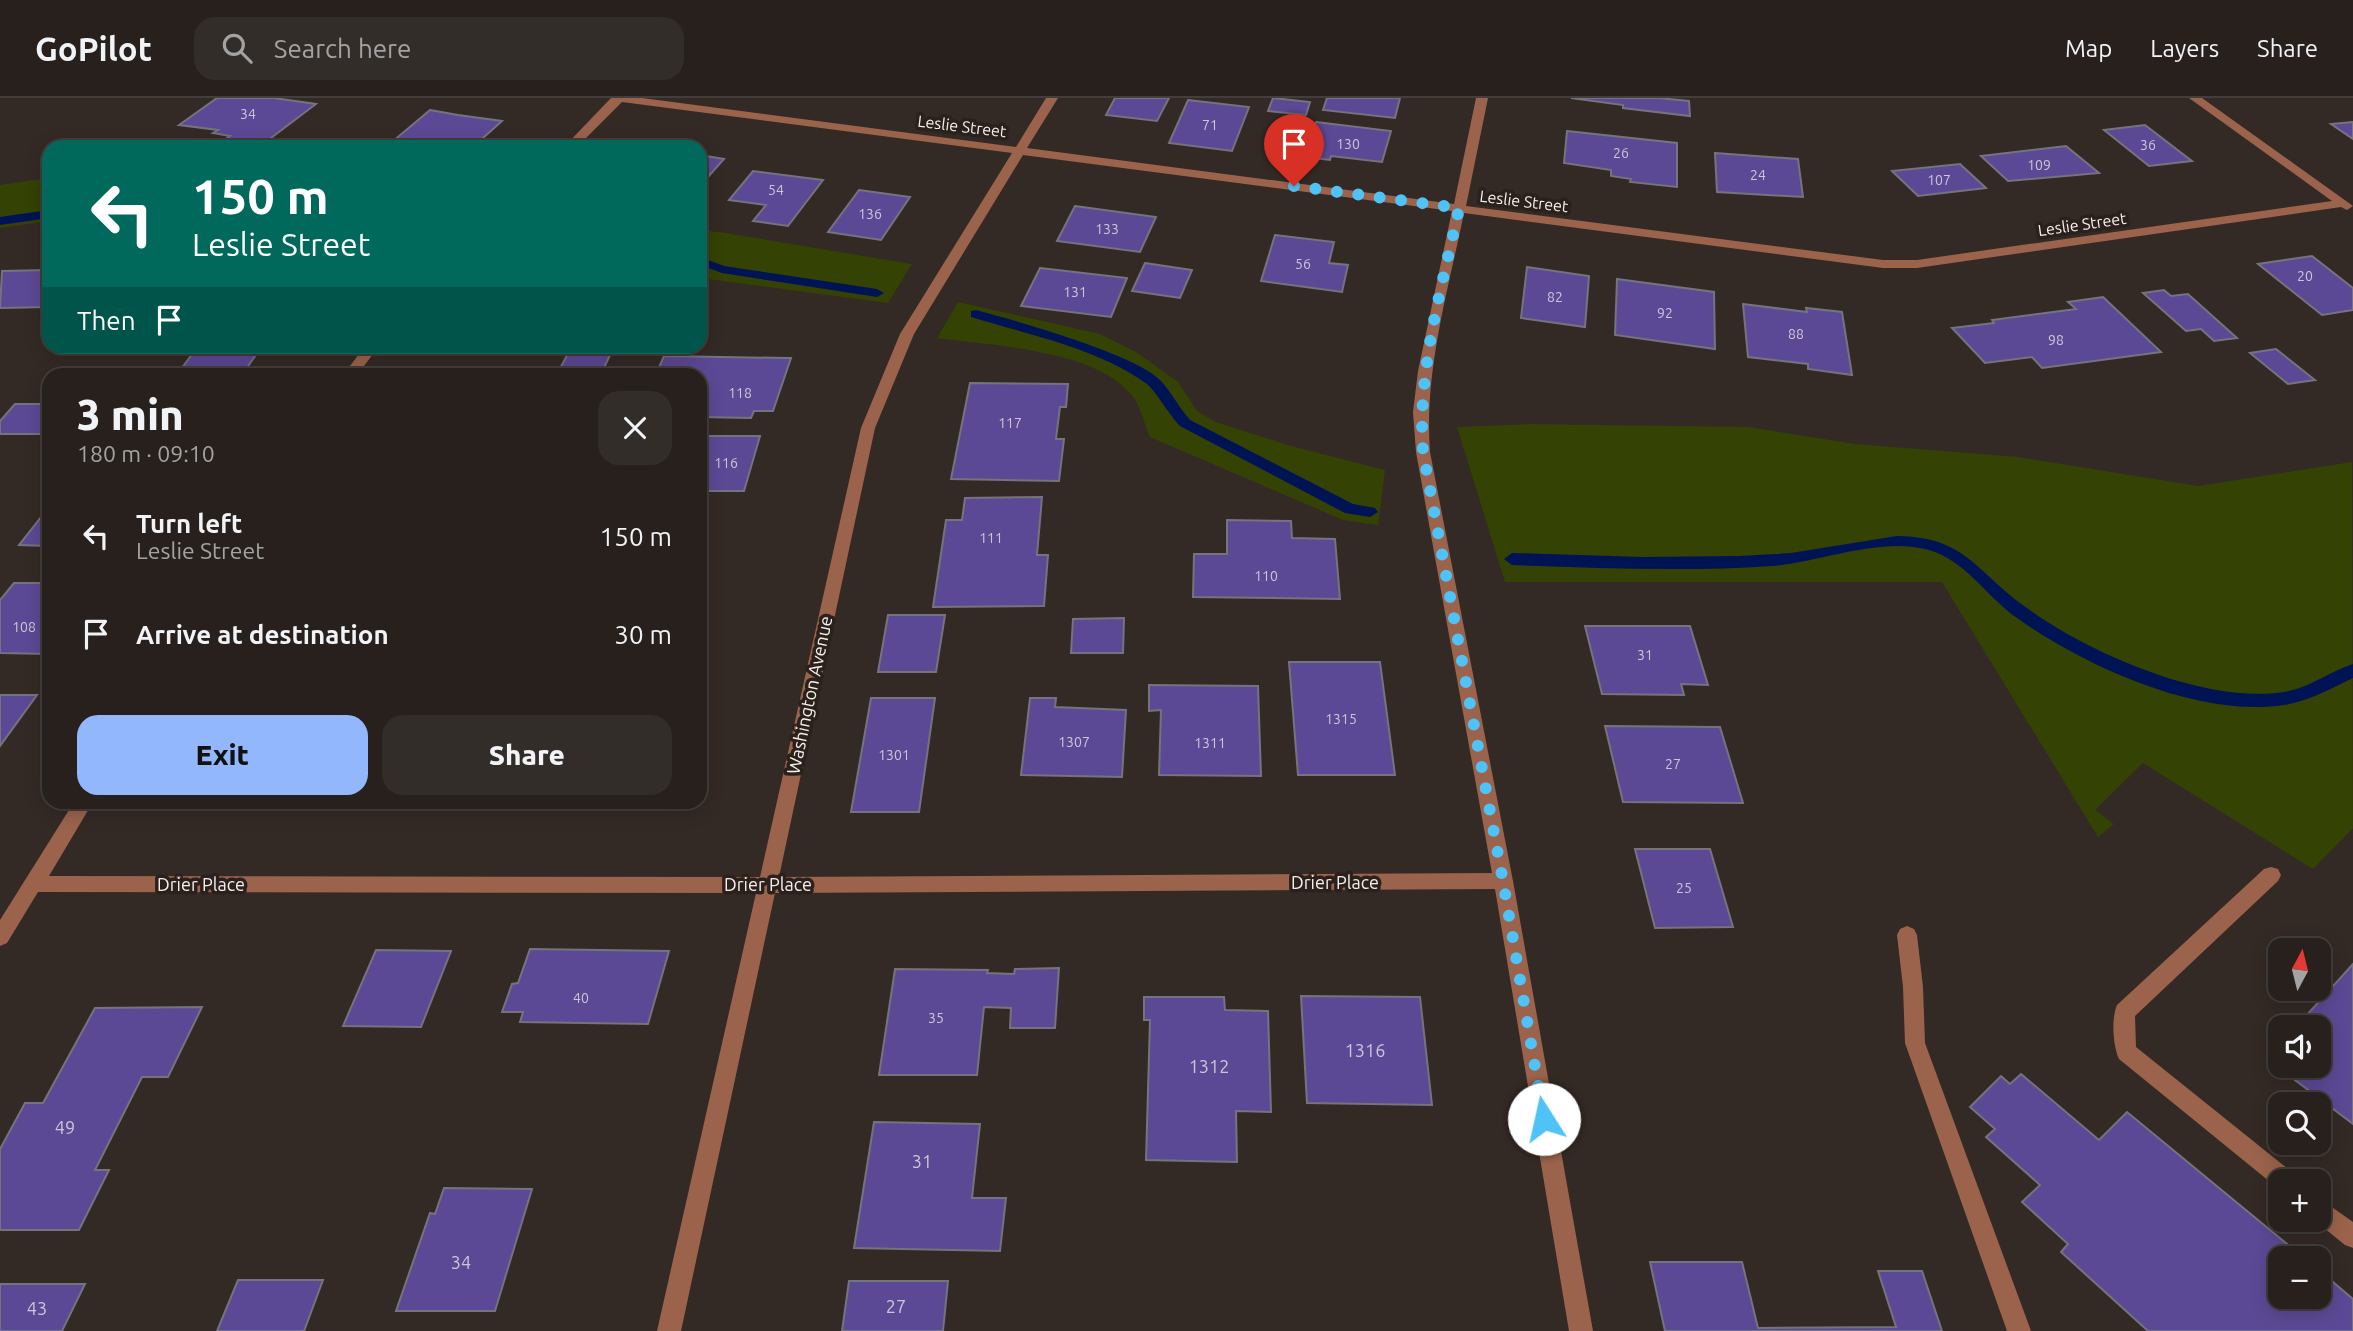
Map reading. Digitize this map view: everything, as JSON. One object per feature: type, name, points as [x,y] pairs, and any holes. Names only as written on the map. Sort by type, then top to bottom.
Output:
[{"type":"street","name":"Leslie Street","points":[[619,98],[1883,264],[1917,264],[2348,206]]},
{"type":"street","points":[[577,140],[619,98]]},
{"type":"street","name":"Washington Avenue","points":[[669,1331],[868,428],[888,372],[907,334],[1052,98]]},
{"type":"street","points":[[1482,98],[1425,372],[1420,412],[1423,452],[1503,881],[1581,1331]]},
{"type":"street","points":[[2195,98],[2348,206]]},
{"type":"street","points":[[356,368],[367,354]]},
{"type":"street","points":[[0,937],[80,809]]},
{"type":"street","points":[[2270,1169],[2126,1052],[2124,1012],[2271,875]]},
{"type":"street","name":"Drier Place","points":[[33,884],[767,885],[1503,881]]},
{"type":"street","points":[[1907,935],[1913,986],[1915,1043],[2019,1331]]},
{"type":"street","points":[[2331,1219],[2353,1237]]},
{"type":"green space","points":[[42,179],[42,222],[0,228],[0,185]]},
{"type":"green space","points":[[707,231],[912,264],[888,303],[707,279]]},
{"type":"green space","points":[[958,302],[1100,334],[1136,352],[1178,382],[1197,411],[1216,422],[1291,446],[1385,470],[1378,525],[1343,520],[1150,437],[1130,393],[1113,378],[1092,367],[1040,352],[937,338]]},
{"type":"green space","points":[[1529,424],[1748,427],[1855,444],[2018,457],[2198,486],[2352,462],[2353,828],[2313,869],[2143,763],[2095,810],[2114,824],[2098,837],[1942,582],[1505,582],[1457,427]]},
{"type":"building","points":[[217,98],[274,98],[316,104],[268,140],[225,140],[230,136],[213,133],[218,130],[179,125]]},
{"type":"building","points":[[1115,98],[1169,98],[1157,121],[1106,115]]},
{"type":"building","points":[[1273,98],[1310,102],[1306,115],[1268,111]]},
{"type":"building","points":[[1327,98],[1400,98],[1395,118],[1323,110]]},
{"type":"building","points":[[1571,98],[1659,98],[1689,101],[1690,116],[1623,108],[1623,105]]},
{"type":"building","points":[[1188,100],[1249,107],[1232,151],[1169,143]]},
{"type":"building","points":[[430,110],[502,121],[481,140],[394,140]]},
{"type":"building","points":[[1316,122],[1391,131],[1382,162],[1331,156],[1330,160],[1304,157]]},
{"type":"building","points":[[2353,122],[2353,139],[2331,124]]},
{"type":"building","points":[[2145,125],[2192,161],[2149,166],[2104,130]]},
{"type":"building","points":[[1567,131],[1677,143],[1677,187],[1630,182],[1631,179],[1611,176],[1611,170],[1564,163]]},
{"type":"building","points":[[2066,146],[2099,173],[2008,181],[1981,156]]},
{"type":"building","points":[[1715,153],[1798,159],[1803,197],[1717,192]]},
{"type":"building","points":[[707,156],[724,159],[707,178]]},
{"type":"building","points":[[1960,164],[1986,188],[1918,196],[1892,171]]},
{"type":"building","points":[[753,171],[823,180],[788,226],[753,221],[766,205],[729,200]]},
{"type":"building","points":[[859,190],[910,197],[881,240],[828,232]]},
{"type":"building","points":[[1075,206],[1156,217],[1140,252],[1057,241]]},
{"type":"building","points":[[1275,235],[1334,242],[1329,263],[1348,265],[1342,292],[1261,281]]},
{"type":"building","points":[[2312,256],[2353,288],[2353,310],[2322,315],[2258,264]]},
{"type":"building","points":[[1145,263],[1192,270],[1180,298],[1132,291]]},
{"type":"building","points":[[1527,267],[1589,276],[1585,327],[1521,318]]},
{"type":"building","points":[[1040,268],[1127,278],[1111,317],[1021,306]]},
{"type":"building","points":[[42,270],[42,307],[0,308],[2,271]]},
{"type":"building","points":[[1617,279],[1714,292],[1715,349],[1615,335]]},
{"type":"building","points":[[2164,290],[2171,296],[2188,294],[2237,338],[2214,341],[2201,329],[2186,331],[2143,293]]},
{"type":"building","points":[[2103,297],[2161,352],[2042,368],[2032,357],[1985,363],[1952,328],[2076,309],[2068,302]]},
{"type":"building","points":[[1743,304],[1807,312],[1806,308],[1842,312],[1852,375],[1808,369],[1808,364],[1748,357]]},
{"type":"building","points":[[2276,349],[2315,380],[2288,384],[2250,353]]},
{"type":"building","points":[[192,354],[256,354],[247,368],[182,368]]},
{"type":"building","points":[[568,354],[611,354],[604,368],[560,368]]},
{"type":"building","points":[[664,356],[791,358],[773,411],[754,411],[751,418],[707,417],[707,368],[659,368]]},
{"type":"building","points":[[970,383],[1068,384],[1066,407],[1060,407],[1056,439],[1064,439],[1059,481],[951,479]]},
{"type":"building","points":[[15,404],[42,404],[42,434],[0,434],[0,421]]},
{"type":"building","points":[[707,436],[760,436],[744,491],[707,491]]},
{"type":"building","points":[[1042,497],[1037,555],[1048,555],[1044,606],[933,607],[946,520],[962,520],[965,498]]},
{"type":"building","points":[[42,516],[42,546],[19,545]]},
{"type":"building","points":[[1227,520],[1291,521],[1292,538],[1335,539],[1340,599],[1193,597],[1194,554],[1227,554]]},
{"type":"building","points":[[14,583],[42,583],[42,654],[0,653],[0,600]]},
{"type":"building","points":[[888,615],[945,615],[936,672],[878,672]]},
{"type":"building","points":[[1124,618],[1123,653],[1071,653],[1073,619]]},
{"type":"building","points":[[1585,626],[1690,626],[1708,685],[1681,684],[1684,695],[1602,694]]},
{"type":"building","points":[[1289,662],[1380,662],[1395,775],[1298,775]]},
{"type":"building","points":[[1149,685],[1258,686],[1261,776],[1159,775],[1161,710],[1149,711]]},
{"type":"building","points":[[0,695],[37,695],[0,746]]},
{"type":"building","points":[[871,698],[935,698],[919,812],[851,812]]},
{"type":"building","points":[[1030,698],[1056,698],[1055,707],[1126,710],[1122,777],[1021,775]]},
{"type":"building","points":[[1605,726],[1720,727],[1743,803],[1623,802]]},
{"type":"building","points":[[1635,849],[1710,849],[1733,927],[1655,928]]},
{"type":"building","points":[[530,949],[669,951],[648,1024],[520,1022],[523,1012],[502,1012],[512,984],[518,983]]},
{"type":"building","points":[[376,950],[451,951],[421,1027],[343,1026]]},
{"type":"building","points":[[2353,964],[2353,1124],[2331,1107],[2331,1092],[2311,1092],[2292,1078],[2331,1078],[2331,1015],[2307,1015],[2320,1001],[2331,1001],[2331,988]]},
{"type":"building","points":[[1059,968],[1055,1028],[1010,1028],[1011,1008],[984,1007],[977,1075],[879,1075],[895,969],[988,970],[987,973],[1014,974],[1015,969]]},
{"type":"building","points":[[1301,996],[1420,997],[1432,1105],[1307,1103]]},
{"type":"building","points":[[1144,997],[1224,997],[1225,1010],[1268,1011],[1271,1112],[1236,1111],[1237,1162],[1146,1160],[1150,1020],[1144,1020]]},
{"type":"building","points":[[202,1007],[168,1077],[142,1077],[95,1170],[109,1170],[79,1230],[0,1230],[0,1149],[25,1103],[43,1103],[95,1008]]},
{"type":"building","points":[[2021,1074],[2099,1140],[2127,1112],[2268,1228],[2268,1232],[2272,1232],[2289,1246],[2268,1246],[2268,1309],[2331,1309],[2331,1280],[2353,1299],[2353,1331],[2148,1331],[2061,1252],[2068,1244],[2022,1202],[2040,1185],[1986,1137],[1995,1129],[1970,1107],[2001,1076],[2010,1084]]},
{"type":"building","points":[[874,1122],[980,1124],[972,1198],[1006,1198],[1000,1251],[854,1248]]},
{"type":"building","points":[[444,1188],[532,1189],[495,1311],[396,1311],[430,1213],[435,1214]]},
{"type":"building","points":[[1650,1262],[1742,1262],[1758,1328],[1896,1327],[1878,1271],[1922,1271],[1942,1331],[1665,1331]]},
{"type":"building","points":[[238,1280],[323,1280],[304,1331],[217,1331]]},
{"type":"building","points":[[849,1281],[948,1281],[943,1331],[842,1331]]},
{"type":"building","points":[[0,1284],[85,1284],[62,1331],[0,1331]]},
{"type":"waterway","points":[[0,221],[42,215]]},
{"type":"waterway","points":[[707,264],[722,269],[877,293]]},
{"type":"waterway","points":[[976,314],[1119,362],[1155,383],[1169,406],[1185,423],[1350,509],[1370,512]]},
{"type":"waterway","points":[[1512,559],[1642,563],[1739,562],[1791,558],[1876,543],[1917,542],[1934,545],[1959,558],[2011,605],[2079,648],[2144,677],[2178,688],[2246,699],[2279,699],[2307,692],[2353,671]]},
{"type":"route","points":[[1294,186],[1459,208],[1425,372],[1420,412],[1423,452],[1503,881],[1544,1119]]}]
